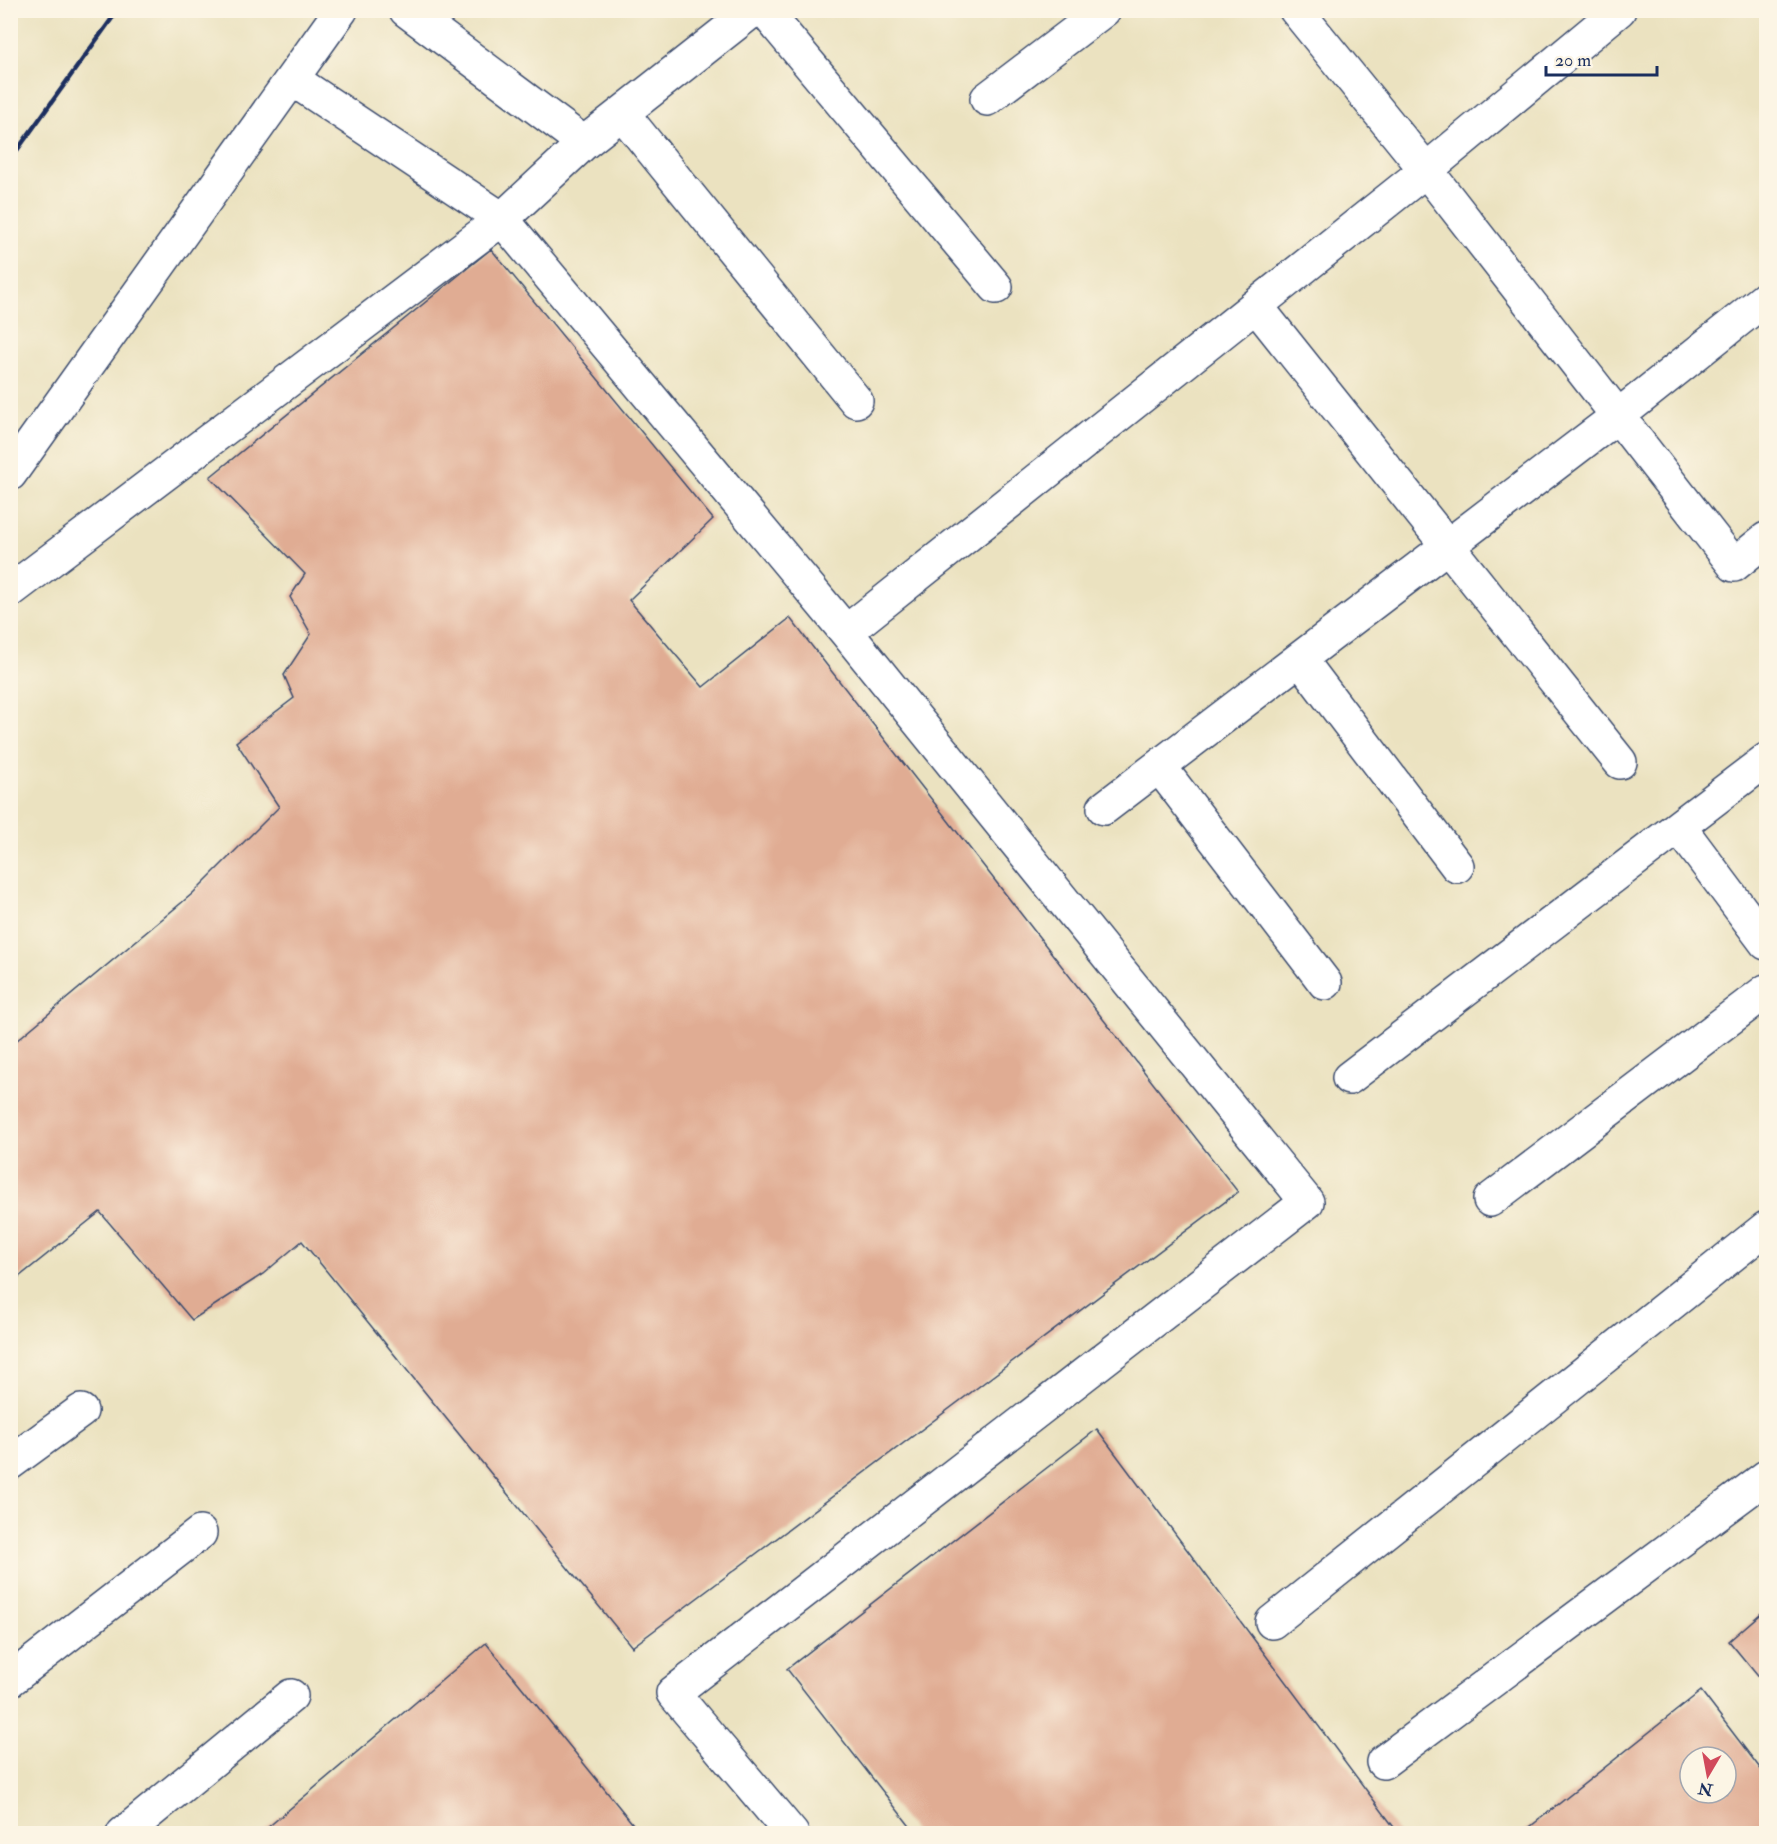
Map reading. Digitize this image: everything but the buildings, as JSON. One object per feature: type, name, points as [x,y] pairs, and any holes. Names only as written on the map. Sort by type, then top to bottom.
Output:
[{"type":"street","points":[[10,474],[341,10]]},
{"type":"street","points":[[406,10],[584,143]]},
{"type":"street","points":[[10,591],[502,219],[584,143],[753,10]]},
{"type":"street","points":[[764,10],[996,287]]},
{"type":"street","points":[[987,99],[1104,10]]},
{"type":"street","points":[[1296,10],[1426,170],[1734,565],[1767,539]]},
{"type":"street","points":[[846,632],[1426,170],[1619,10]]},
{"type":"street","points":[[292,79],[502,219],[846,632],[1307,1202],[673,1693],[792,1833]]},
{"type":"street","points":[[622,113],[856,401]]},
{"type":"street","points":[[1104,808],[1618,416],[1767,298]]},
{"type":"street","points":[[1256,306],[1620,762]]},
{"type":"street","points":[[1300,659],[1457,866]]},
{"type":"street","points":[[1349,1078],[1767,760]]},
{"type":"street","points":[[1160,766],[1325,983]]},
{"type":"street","points":[[1680,828],[1767,943]]},
{"type":"street","points":[[1490,1200],[1767,991]]},
{"type":"street","points":[[1272,1622],[1767,1228]]},
{"type":"street","points":[[10,1463],[81,1411]]},
{"type":"street","points":[[1383,1762],[1767,1477]]},
{"type":"street","points":[[10,1680],[201,1533]]},
{"type":"street","points":[[123,1833],[291,1696]]},
{"type":"railway","points":[[10,160],[118,10]]}]
